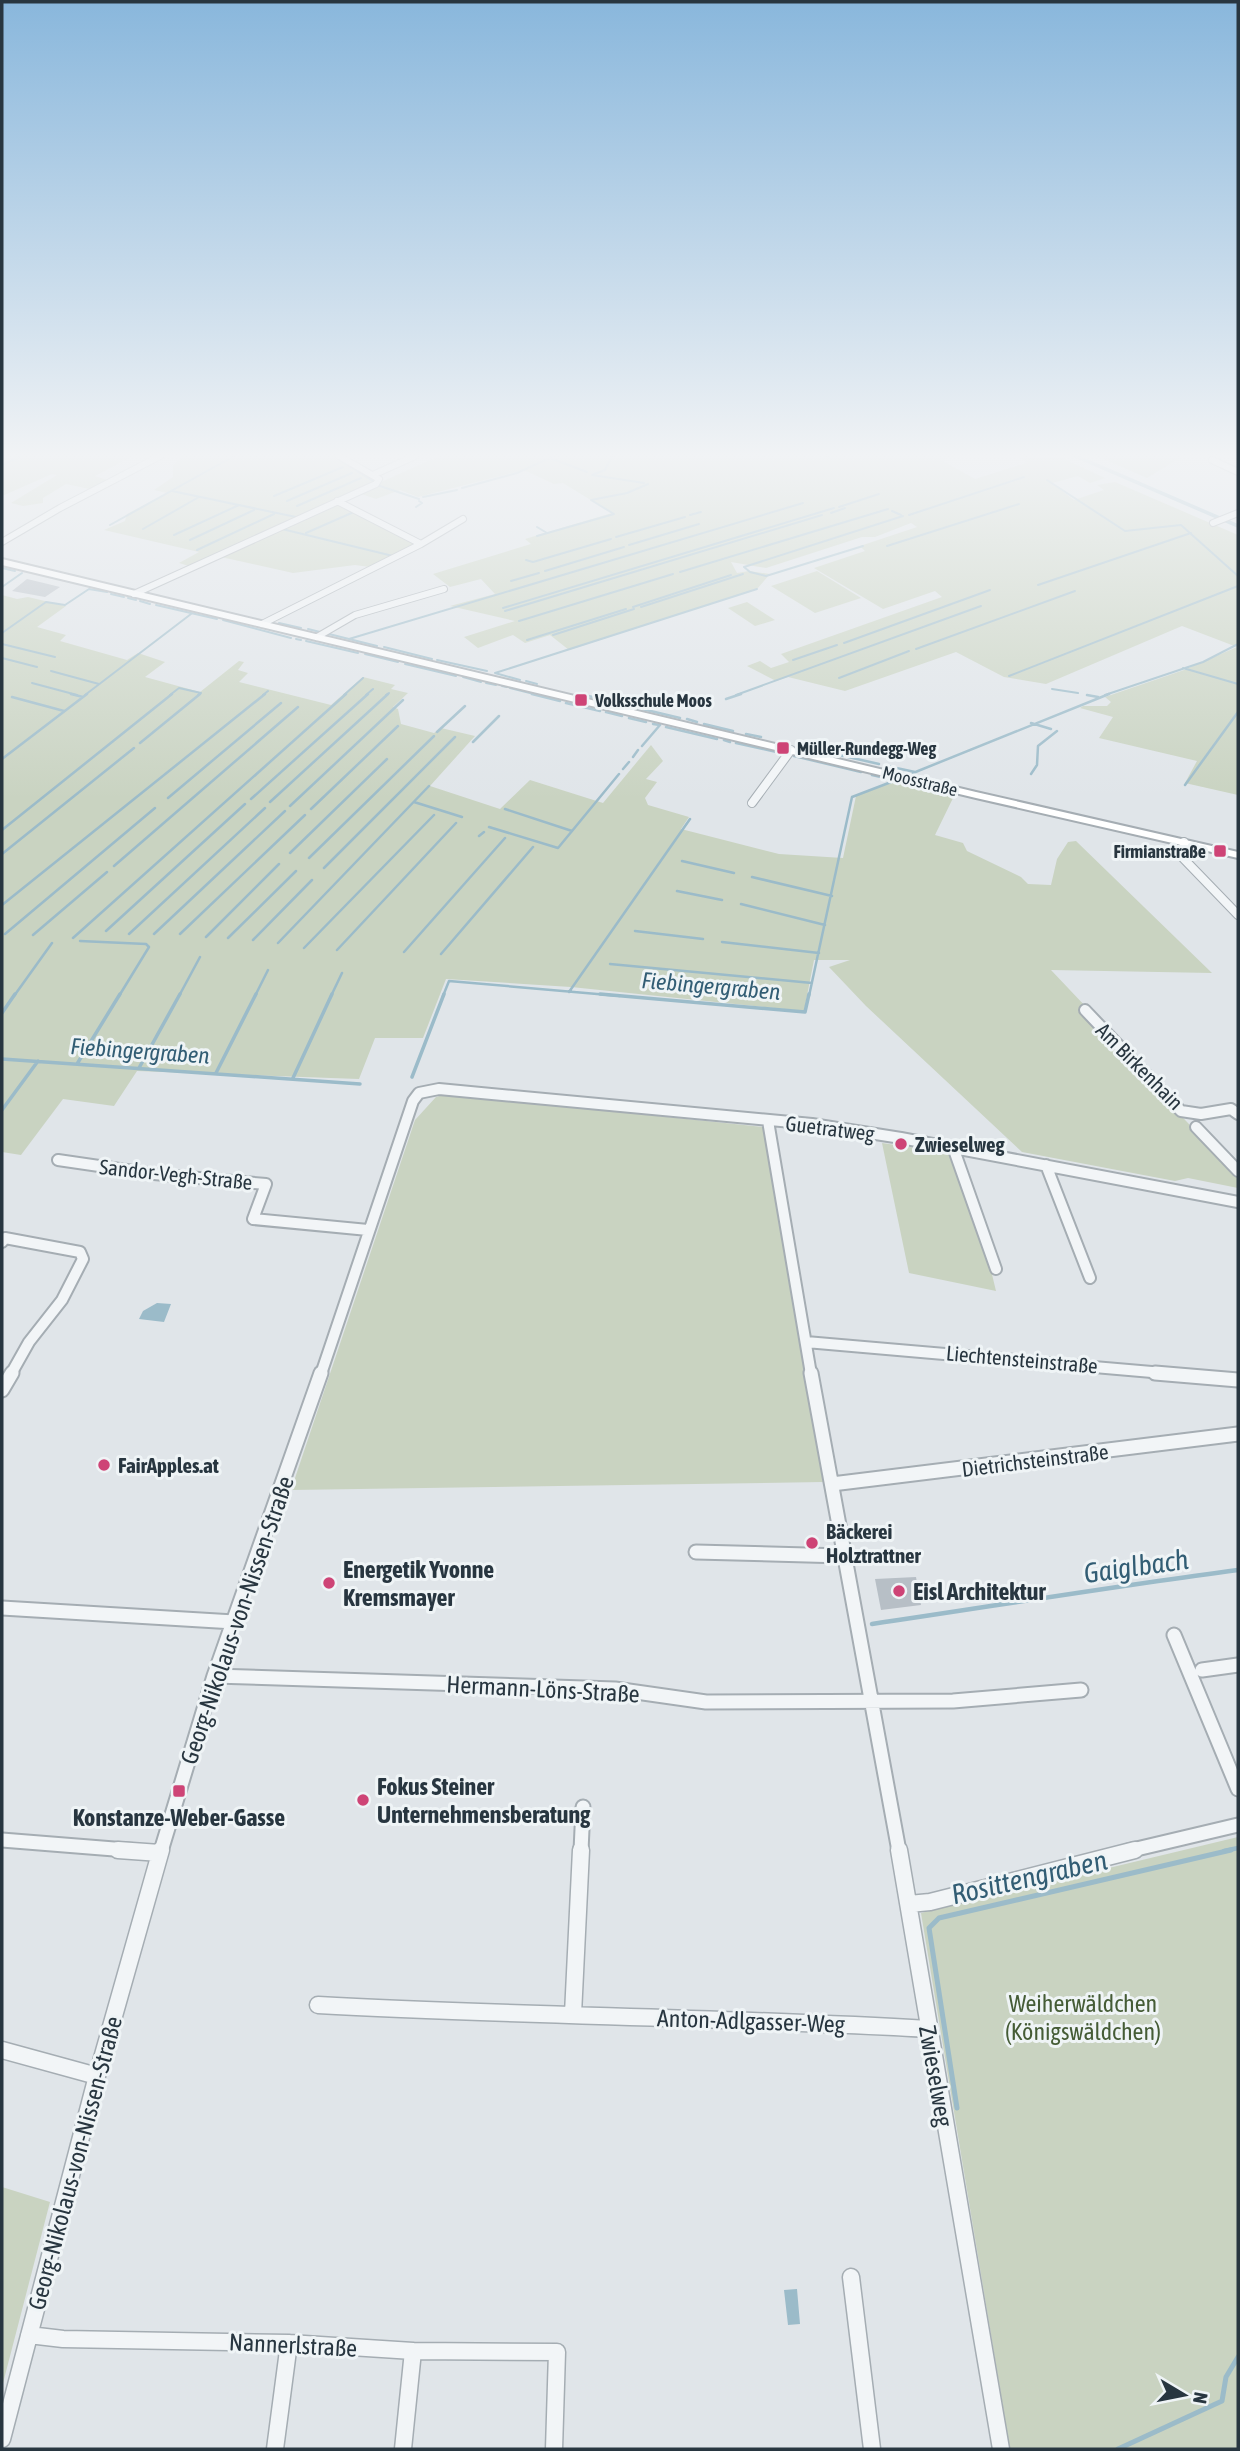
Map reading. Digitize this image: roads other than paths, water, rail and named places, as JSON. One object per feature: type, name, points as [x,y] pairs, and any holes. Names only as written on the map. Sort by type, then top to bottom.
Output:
[{"type":"street","name":"Moosstraße","points":[[37,570],[1238,855]]},
{"type":"street","points":[[134,594],[186,570]]},
{"type":"street","points":[[262,624],[369,570]]},
{"type":"street","points":[[317,637],[355,615],[444,589]]},
{"type":"street","points":[[752,803],[791,750]]},
{"type":"street","points":[[1184,842],[1182,857],[1238,915]]},
{"type":"street","name":"Am Birkenhain","points":[[1085,1010],[1181,1111],[1201,1114],[1231,1109],[1238,1114]]},
{"type":"street","name":"Guetratweg","points":[[419,1093],[439,1089],[812,1124],[953,1147],[1238,1205]]},
{"type":"street","name":"Georg-Nikolaus-von-Nissen-Straße","points":[[2,2439],[97,2076],[160,1853],[214,1676],[280,1495],[413,1101],[419,1093]]},
{"type":"street","name":"Zwieselweg","points":[[768,1121],[843,1556],[909,1904],[1001,2449]]},
{"type":"street","name":"Am Birkenhain","points":[[1196,1127],[1238,1171]]},
{"type":"street","points":[[953,1147],[996,1269]]},
{"type":"street","name":"Sandor-Vegh-Straße","points":[[58,1160],[155,1174],[266,1184],[253,1219],[368,1230]]},
{"type":"street","points":[[1046,1165],[1090,1278]]},
{"type":"street","points":[[2,1242],[5,1238],[43,1244],[80,1252],[83,1259],[62,1300],[29,1342],[2,1390]]},
{"type":"street","name":"Liechtensteinstraße","points":[[806,1342],[1238,1380]]},
{"type":"street","name":"Dietrichsteinstraße","points":[[832,1484],[1238,1434]]},
{"type":"street","points":[[696,1552],[843,1556]]},
{"type":"street","points":[[2,1608],[234,1622]]},
{"type":"street","points":[[1174,1635],[1238,1789]]},
{"type":"street","points":[[1202,1670],[1238,1665]]},
{"type":"street","name":"Hermann-Löns-Straße","points":[[214,1676],[615,1689],[706,1702],[871,1702]]},
{"type":"street","points":[[871,1702],[953,1701],[1081,1690]]},
{"type":"street","points":[[573,2014],[583,1807]]},
{"type":"street","points":[[909,1904],[930,1902],[1016,1878],[1238,1825]]},
{"type":"street","points":[[2,1840],[160,1853]]},
{"type":"street","name":"Anton-Adlgasser-Weg","points":[[318,2005],[928,2029]]},
{"type":"street","points":[[2,2050],[97,2076]]},
{"type":"street","points":[[851,2277],[872,2449]]},
{"type":"street","name":"Nannerlstraße","points":[[29,2335],[63,2339],[289,2343],[413,2351],[557,2352],[554,2449]]},
{"type":"street","points":[[275,2449],[289,2343]]},
{"type":"street","points":[[404,2449],[413,2351]]},
{"type":"water","points":[[157,1303],[171,1304],[164,1322],[139,1319],[143,1311]]},
{"type":"water","points":[[797,2289],[800,2324],[788,2325],[784,2290]]},
{"type":"waterway","points":[[349,639],[578,570]]},
{"type":"waterway","points":[[503,608],[628,570]]},
{"type":"waterway","points":[[505,611],[639,570]]},
{"type":"waterway","points":[[680,572],[685,570]]},
{"type":"waterway","points":[[748,570],[766,576],[784,570]]},
{"type":"waterway","points":[[1038,585],[1081,570]]},
{"type":"waterway","points":[[1232,570],[1238,576]]},
{"type":"waterway","points":[[2,587],[22,573]]},
{"type":"waterway","points":[[511,581],[539,573]]},
{"type":"waterway","points":[[519,621],[673,574]]},
{"type":"waterway","points":[[641,607],[743,574]]},
{"type":"waterway","points":[[633,607],[731,575]]},
{"type":"waterway","points":[[1009,676],[1238,586]]},
{"type":"waterway","points":[[2,633],[46,602],[65,605],[89,589],[107,592]]},
{"type":"waterway","points":[[520,680],[495,673],[757,589]]},
{"type":"waterway","points":[[844,643],[990,590]]},
{"type":"waterway","points":[[916,649],[1075,591]]},
{"type":"waterway","points":[[111,594],[124,597]]},
{"type":"waterway","points":[[128,598],[136,600]]},
{"type":"waterway","points":[[140,601],[150,604]]},
{"type":"waterway","points":[[156,605],[217,619]]},
{"type":"waterway","points":[[736,695],[981,606]]},
{"type":"waterway","points":[[527,640],[626,609]]},
{"type":"waterway","points":[[553,635],[634,609]]},
{"type":"waterway","points":[[85,695],[191,614]]},
{"type":"waterway","points":[[223,620],[291,638]]},
{"type":"waterway","points":[[279,623],[301,628]]},
{"type":"waterway","points":[[308,629],[320,632]]},
{"type":"waterway","points":[[325,633],[349,639]]},
{"type":"waterway","points":[[296,639],[301,640]]},
{"type":"waterway","points":[[349,639],[377,646]]},
{"type":"waterway","points":[[306,641],[358,653]]},
{"type":"waterway","points":[[2,644],[55,657]]},
{"type":"waterway","name":"Fiebingergraben","points":[[1184,668],[1238,644]]},
{"type":"waterway","points":[[793,660],[837,645]]},
{"type":"waterway","points":[[384,647],[432,659]]},
{"type":"waterway","points":[[839,678],[909,651]]},
{"type":"waterway","points":[[365,654],[398,662]]},
{"type":"waterway","points":[[2,658],[37,667]]},
{"type":"waterway","points":[[437,660],[487,671]]},
{"type":"waterway","points":[[405,664],[456,676]]},
{"type":"waterway","name":"Fiebingergraben","points":[[1105,695],[1184,668]]},
{"type":"waterway","points":[[1184,668],[1238,684]]},
{"type":"waterway","points":[[51,671],[99,684]]},
{"type":"waterway","points":[[463,677],[481,682]]},
{"type":"waterway","points":[[344,695],[363,678]]},
{"type":"waterway","points":[[526,681],[537,684]]},
{"type":"waterway","points":[[32,683],[77,695]]},
{"type":"waterway","points":[[486,683],[496,685]]},
{"type":"waterway","points":[[502,686],[507,687]]},
{"type":"waterway","points":[[170,695],[179,688],[201,693],[198,695]]},
{"type":"waterway","points":[[510,688],[538,695]]},
{"type":"waterway","points":[[366,695],[373,689]]},
{"type":"waterway","points":[[1052,689],[1078,693]]},
{"type":"waterway","points":[[263,695],[268,691]]},
{"type":"waterway","points":[[71,694],[83,697]]},
{"type":"waterway","points":[[2,759],[87,694]]},
{"type":"waterway","points":[[2,830],[172,694]]},
{"type":"waterway","points":[[140,743],[200,694]]},
{"type":"waterway","points":[[2,905],[265,694]]},
{"type":"waterway","points":[[73,938],[346,694]]},
{"type":"waterway","points":[[251,799],[368,694]]},
{"type":"waterway","points":[[270,802],[388,694]]},
{"type":"waterway","points":[[532,694],[560,701]]},
{"type":"waterway","points":[[586,695],[581,694],[600,699]]},
{"type":"waterway","points":[[726,699],[741,694]]},
{"type":"waterway","name":"Fiebingergraben","points":[[1034,724],[1109,694]]},
{"type":"waterway","name":"Fiebingergraben","points":[[1087,695],[1098,697]]},
{"type":"waterway","points":[[12,697],[64,711]]},
{"type":"waterway","points":[[290,806],[403,700]]},
{"type":"waterway","points":[[606,700],[629,705]]},
{"type":"waterway","points":[[168,798],[281,703]]},
{"type":"waterway","points":[[566,703],[600,711]]},
{"type":"waterway","points":[[437,732],[465,706]]},
{"type":"waterway","points":[[114,866],[298,707]]},
{"type":"waterway","points":[[638,708],[680,718]]},
{"type":"waterway","points":[[606,712],[622,716]]},
{"type":"waterway","points":[[1185,785],[1238,712]]},
{"type":"waterway","points":[[473,742],[499,716]]},
{"type":"waterway","points":[[629,718],[646,722]]},
{"type":"waterway","points":[[687,719],[697,722]]},
{"type":"waterway","points":[[642,746],[660,725],[653,724]]},
{"type":"waterway","points":[[704,724],[733,731]]},
{"type":"waterway","name":"Fiebingergraben","points":[[913,773],[1034,724]]},
{"type":"waterway","points":[[1034,724],[1051,729]]},
{"type":"waterway","points":[[311,809],[398,726]]},
{"type":"waterway","points":[[666,727],[717,739]]},
{"type":"waterway","points":[[1031,774],[1037,765],[1038,746],[1057,731]]},
{"type":"waterway","points":[[746,734],[761,737]]},
{"type":"waterway","points":[[309,858],[434,736]]},
{"type":"waterway","points":[[324,868],[455,737]]},
{"type":"waterway","points":[[724,740],[730,742]]},
{"type":"waterway","points":[[736,743],[781,753]]},
{"type":"waterway","points":[[2,854],[134,748]]},
{"type":"waterway","points":[[815,749],[843,756]]},
{"type":"waterway","points":[[633,757],[638,750]]},
{"type":"waterway","points":[[794,756],[861,772]]},
{"type":"waterway","points":[[848,757],[879,764]]},
{"type":"waterway","points":[[290,853],[387,759]]},
{"type":"waterway","points":[[623,769],[629,762]]},
{"type":"waterway","points":[[887,766],[915,772]]},
{"type":"waterway","points":[[489,827],[558,848],[619,774]]},
{"type":"waterway","points":[[872,775],[894,780]]},
{"type":"waterway","name":"Fiebingergraben","points":[[831,896],[852,797],[899,779]]},
{"type":"waterway","points":[[278,943],[429,786]]},
{"type":"waterway","points":[[414,802],[462,817]]},
{"type":"waterway","points":[[106,931],[245,804]]},
{"type":"waterway","points":[[5,934],[155,808]]},
{"type":"waterway","points":[[129,934],[265,808]]},
{"type":"waterway","points":[[505,809],[572,831]]},
{"type":"waterway","points":[[154,934],[285,811]]},
{"type":"waterway","points":[[180,934],[305,815]]},
{"type":"waterway","points":[[304,948],[434,815]]},
{"type":"waterway","points":[[569,992],[690,819]]},
{"type":"waterway","points":[[337,950],[456,823]]},
{"type":"waterway","points":[[479,836],[484,832]]},
{"type":"waterway","points":[[404,952],[505,838]]},
{"type":"waterway","points":[[441,954],[533,847]]},
{"type":"waterway","points":[[682,861],[734,873]]},
{"type":"waterway","points":[[206,937],[279,864]]},
{"type":"waterway","points":[[228,938],[296,871]]},
{"type":"waterway","points":[[33,935],[107,872]]},
{"type":"waterway","points":[[752,877],[831,896]]},
{"type":"waterway","points":[[253,940],[312,880]]},
{"type":"waterway","points":[[677,891],[722,900]]},
{"type":"waterway","name":"Fiebingergraben","points":[[824,925],[831,896]]},
{"type":"waterway","points":[[741,904],[824,925]]},
{"type":"waterway","name":"Fiebingergraben","points":[[818,953],[824,925]]},
{"type":"waterway","points":[[635,931],[703,939]]},
{"type":"waterway","points":[[80,941],[146,944],[149,947],[119,996]]},
{"type":"waterway","points":[[722,942],[818,953]]},
{"type":"waterway","points":[[14,996],[52,943]]},
{"type":"waterway","name":"Fiebingergraben","points":[[812,983],[818,953]]},
{"type":"waterway","points":[[179,996],[200,957]]},
{"type":"waterway","points":[[610,964],[812,983]]},
{"type":"waterway","points":[[256,994],[268,970]]},
{"type":"waterway","points":[[331,996],[342,973]]},
{"type":"waterway","name":"Fiebingergraben","points":[[443,996],[449,981],[569,992]]},
{"type":"waterway","name":"Fiebingergraben","points":[[809,996],[812,983]]},
{"type":"waterway","name":"Fiebingergraben","points":[[569,992],[620,996]]},
{"type":"waterway","points":[[2,1013],[15,994]]},
{"type":"waterway","points":[[77,1064],[120,994]]},
{"type":"waterway","points":[[139,1068],[180,994]]},
{"type":"waterway","points":[[216,1073],[256,994]]},
{"type":"waterway","points":[[293,1078],[332,994]]},
{"type":"waterway","name":"Fiebingergraben","points":[[412,1077],[444,994]]},
{"type":"waterway","name":"Fiebingergraben","points":[[600,994],[805,1012],[809,994]]},
{"type":"waterway","name":"Fiebingergraben","points":[[2,1059],[38,1061]]},
{"type":"waterway","points":[[2,1110],[38,1061]]},
{"type":"waterway","name":"Fiebingergraben","points":[[38,1061],[360,1084]]},
{"type":"waterway","name":"Gaiglbach","points":[[872,1624],[1238,1570]]},
{"type":"waterway","name":"Rosittengraben","points":[[1224,1851],[1238,1848]]},
{"type":"waterway","name":"Rosittengraben","points":[[957,2108],[929,1928],[939,1918],[1231,1850]]},
{"type":"waterway","points":[[1118,2449],[1222,2401],[1226,2377],[1238,2357]]},
{"type":"place","name":"Volksschule Moos","points":[[581,700]]},
{"type":"place","name":"Müller-Rundegg-Weg","points":[[783,748]]},
{"type":"place","name":"Firmianstraße","points":[[1220,851]]},
{"type":"place","name":"Zwieselweg","points":[[901,1144]]},
{"type":"place","name":"FairApples.at","points":[[104,1465]]},
{"type":"place","name":"Bäckerei Holztrattner","points":[[812,1543]]},
{"type":"place","name":"Energetik Yvonne Kremsmayer","points":[[329,1583]]},
{"type":"place","name":"Eisl Architektur","points":[[899,1591]]},
{"type":"place","name":"Konstanze-Weber-Gasse","points":[[179,1791]]},
{"type":"place","name":"Fokus Steiner Unternehmensberatung","points":[[363,1800]]},
{"type":"park label","name":"Weiherwäldchen (Königswäldchen)","points":[[1083,2017]]}]
